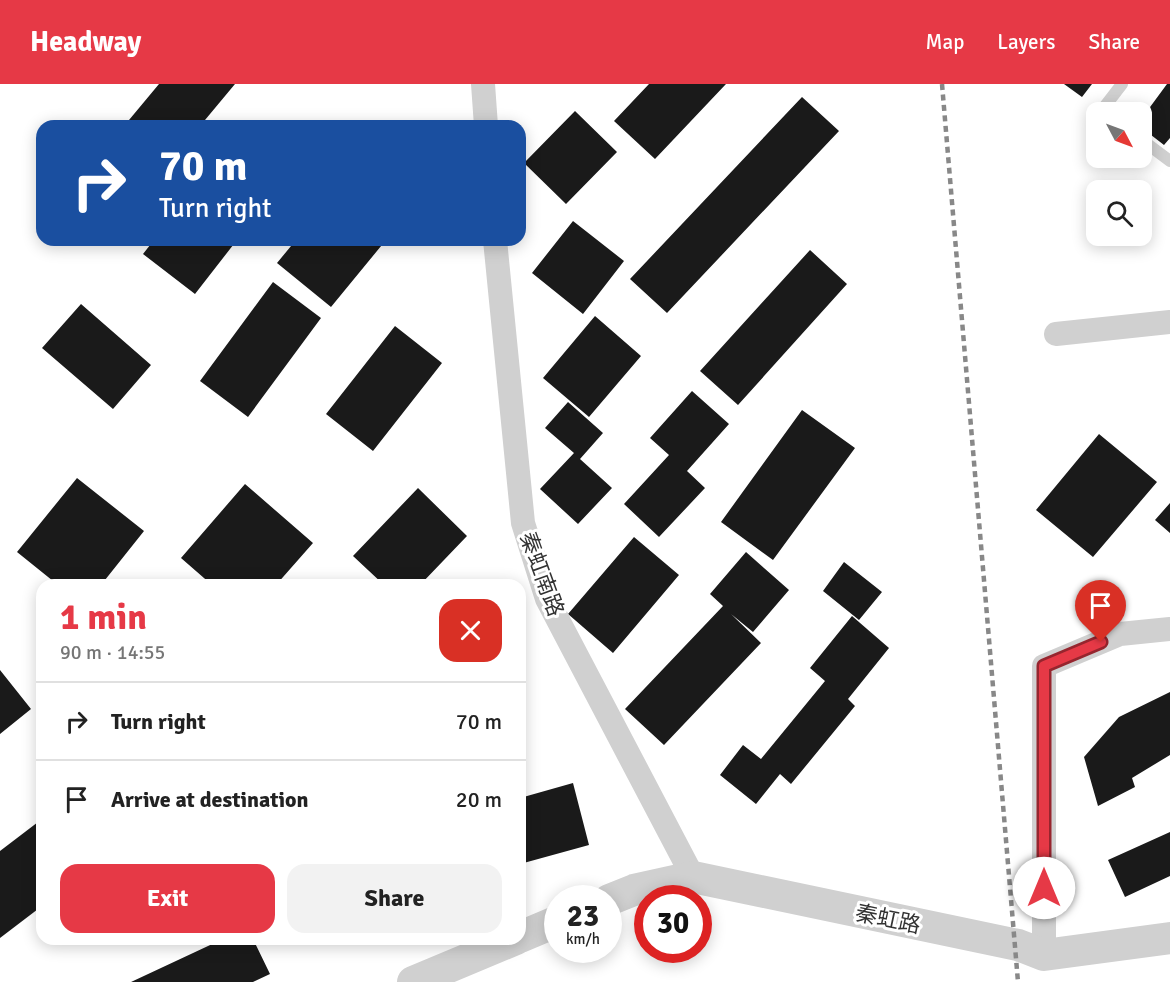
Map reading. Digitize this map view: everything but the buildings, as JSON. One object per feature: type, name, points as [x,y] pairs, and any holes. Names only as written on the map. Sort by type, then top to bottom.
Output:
[{"type":"street","points":[[483,84],[486,120]]},
{"type":"street","name":"秦虹南路","points":[[496,246],[523,524],[548,599],[693,877]]},
{"type":"street","points":[[1056,334],[1170,322]]},
{"type":"street","points":[[1044,955],[1044,666],[1120,634],[1170,629]]},
{"type":"street","name":"秦虹路","points":[[622,895],[693,877],[1018,945],[1044,955],[1170,938]]},
{"type":"street","points":[[526,934],[544,927]]},
{"type":"street","points":[[413,982],[502,945]]},
{"type":"lane","points":[[1108,102],[1122,84]]},
{"type":"lane","points":[[1152,148],[1170,161]]},
{"type":"railway","points":[[942,84],[1018,982]]},
{"type":"route","points":[[1044,888],[1044,666],[1101,642]]}]
